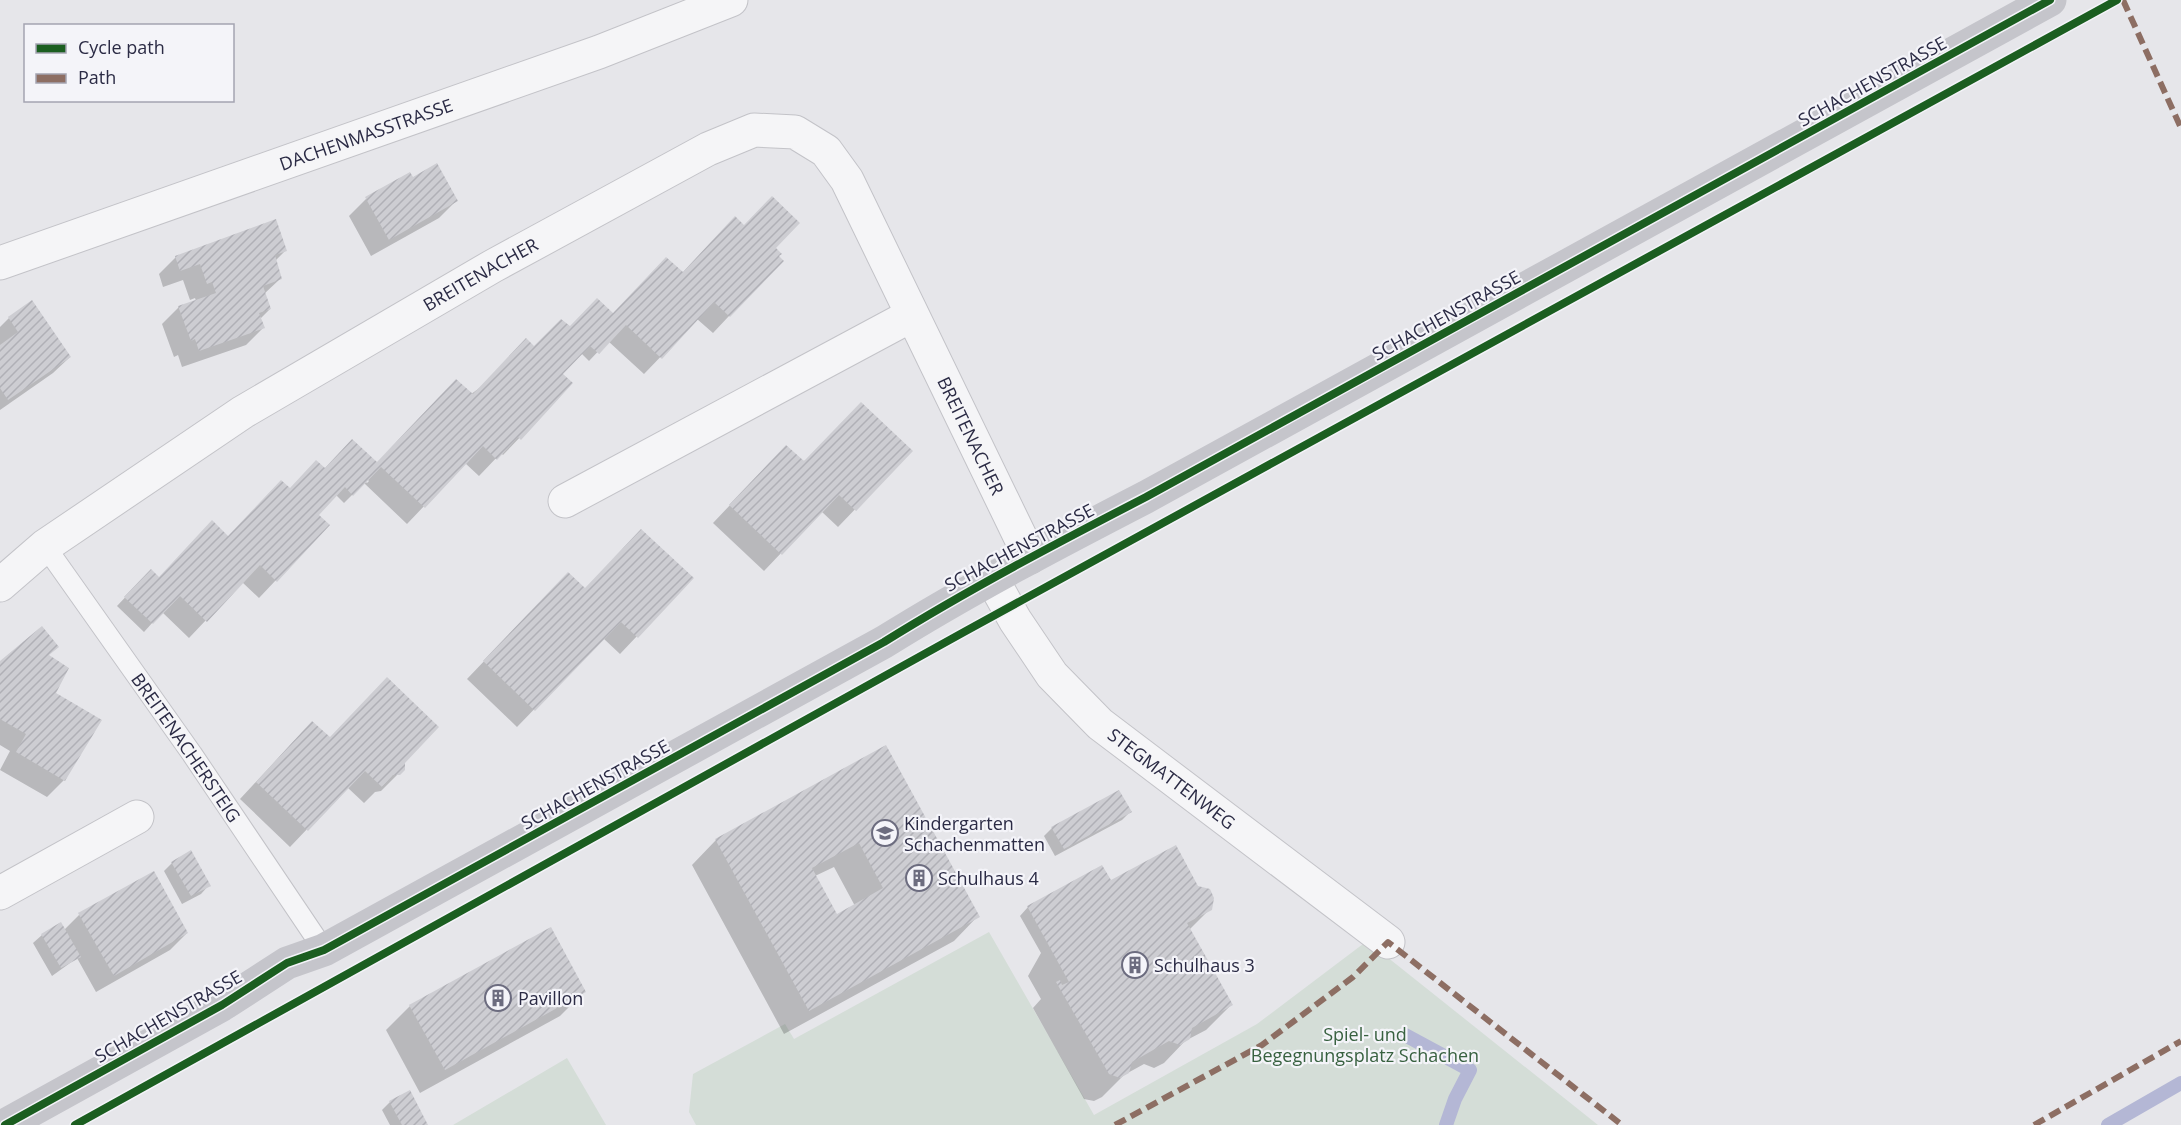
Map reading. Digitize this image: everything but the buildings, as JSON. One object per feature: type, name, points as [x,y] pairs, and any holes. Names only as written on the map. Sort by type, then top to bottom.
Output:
[{"type":"street","name":"DACHENMASSTRASSE","points":[[0,263],[599,52],[731,0]]},
{"type":"street","name":"SCHACHENSTRASSE","points":[[5,1125],[222,1005],[287,963],[324,950],[884,642],[1030,557],[1157,491],[2050,0]]},
{"type":"street","name":"BREITENACHER","points":[[0,585],[45,546],[243,412],[503,260],[708,149],[753,130],[795,132],[826,151],[847,180],[1030,557]]},
{"type":"street","points":[[565,501],[912,315]]},
{"type":"street","name":"STEGMATTENWEG","points":[[992,579],[1015,620],[1052,675],[1100,724],[1388,942]]},
{"type":"street","points":[[0,893],[137,817]]},
{"type":"lane","name":"BREITENACHERSTEIG","points":[[45,546],[192,754],[324,950]]},
{"type":"green space","name":"Spiel- und Begegnungsplatz Schachen","points":[[989,932],[1094,1115],[1257,1024],[1367,941],[1598,1125],[696,1125],[689,1112],[693,1074],[785,1024],[794,1039]]},
{"type":"green space","points":[[567,1058],[606,1125],[453,1125]]},
{"type":"waterway","points":[[1405,1035],[1470,1070],[1455,1099],[1446,1125]]},
{"type":"waterway","points":[[2108,1125],[2181,1083]]},
{"type":"marked path","points":[[2123,0],[2181,128]]},
{"type":"marked path","points":[[1115,1125],[1262,1045],[1353,977],[1388,942],[1622,1125]]},
{"type":"marked path","points":[[2034,1125],[2181,1041]]},
{"type":"cycle path","points":[[5,1125],[222,1005],[287,963],[324,950],[884,642],[948,603],[1146,497],[2050,0]]},
{"type":"cycle path","points":[[75,1125],[964,632],[2117,0]]},
{"type":"place","name":"Kindergarten Schachenmatten","points":[[885,833]]},
{"type":"place","name":"Schulhaus 4","points":[[919,878]]},
{"type":"place","name":"Schulhaus 3","points":[[1135,965]]},
{"type":"place","name":"Pavillon","points":[[498,998]]}]
